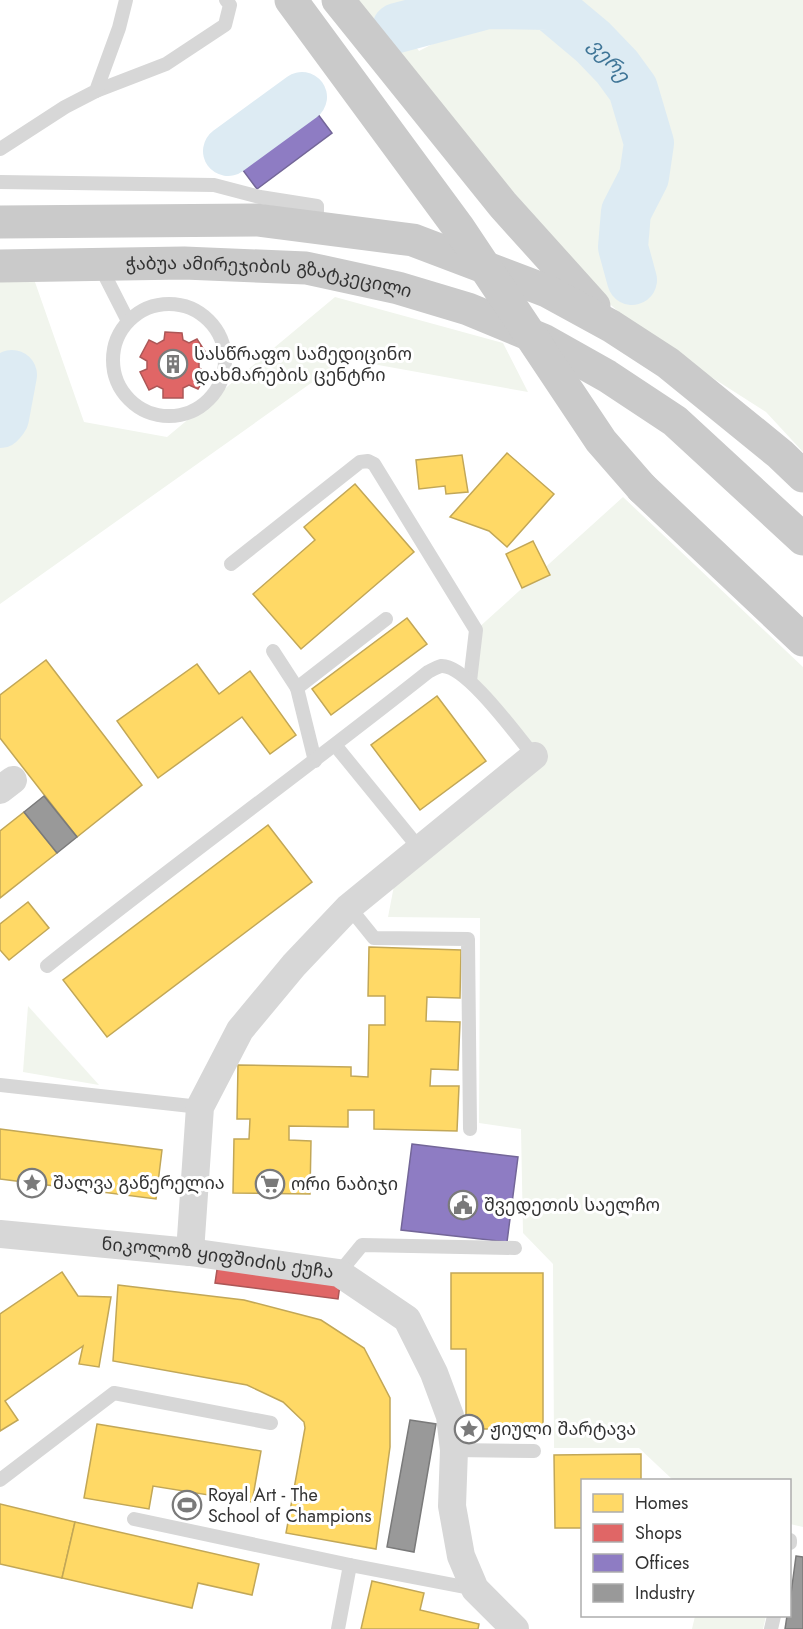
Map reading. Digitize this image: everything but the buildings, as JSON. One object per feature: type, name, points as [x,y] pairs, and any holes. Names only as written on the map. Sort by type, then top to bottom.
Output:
[{"type":"main road","points":[[291,0],[458,227],[601,441],[642,488],[803,640]]},
{"type":"main road","points":[[338,0],[503,205],[611,326]]},
{"type":"main road","points":[[0,222],[257,220],[413,240],[548,291],[611,326],[677,370],[772,447],[803,476]]},
{"type":"main road","name":"ჭაბუა ამირეჯიბის გზატკეცილი","points":[[0,266],[184,263],[306,268],[398,288],[468,309],[543,340],[607,376],[675,421],[803,539]]},
{"type":"street","points":[[189,1252],[200,1107],[240,1030],[294,964],[349,907],[534,756]]},
{"type":"street","name":"ნიკოლოზ ყიფშიძის ქუჩა","points":[[0,1234],[189,1252],[339,1273],[407,1319],[434,1373],[450,1416],[454,1450],[452,1506],[461,1556],[475,1589],[515,1629]]},
{"type":"lane","points":[[96,91],[119,28],[126,0]]},
{"type":"lane","points":[[0,149],[65,107],[96,91],[166,64],[225,25],[230,5],[226,0]]},
{"type":"lane","points":[[0,182],[214,185],[260,197],[317,206],[318,228]]},
{"type":"lane","points":[[99,264],[128,321]]},
{"type":"lane","points":[[160,304],[179,304],[196,311],[211,322],[221,338],[225,356],[223,375],[215,391],[203,405],[186,413],[168,416],[149,412],[127,396],[114,373],[113,354],[118,336],[128,321],[143,310],[160,304]]},
{"type":"lane","points":[[231,564],[360,462],[368,461],[374,464],[476,630],[470,681]]},
{"type":"lane","points":[[297,688],[386,619]]},
{"type":"lane","points":[[273,651],[297,688],[315,761]]},
{"type":"lane","points":[[47,966],[124,904],[315,761],[428,672],[441,666],[457,670],[470,681],[534,756]]},
{"type":"lane","points":[[335,745],[419,848]]},
{"type":"lane","points":[[349,907],[374,938],[468,939],[470,1129]]},
{"type":"lane","points":[[0,1085],[200,1107]]},
{"type":"lane","points":[[339,1273],[362,1245],[515,1248]]},
{"type":"lane","points":[[0,1480],[114,1393],[272,1423]]},
{"type":"lane","points":[[454,1450],[534,1451]]},
{"type":"lane","points":[[134,1519],[475,1589]]},
{"type":"lane","points":[[338,1629],[350,1564]]},
{"type":"shaded area","points":[[351,0],[411,0],[392,13],[419,51],[450,35],[491,20],[537,27],[573,46],[616,84],[635,115],[640,150],[638,174],[611,223],[611,264],[615,291],[648,277],[646,204],[672,150],[620,35],[563,0],[803,0],[803,452],[766,412],[644,334],[604,299]]},
{"type":"shaded area","points":[[29,265],[84,422],[167,437],[335,297],[503,343],[528,392],[345,359],[0,604],[0,370],[27,387],[0,368],[0,266]]},
{"type":"shaded area","points":[[623,497],[803,667],[803,1527],[791,1524],[791,1479],[672,1479],[639,1448],[554,1448],[553,1264],[523,1233],[521,1129],[479,1123],[480,918],[388,917],[398,865],[533,756],[470,681],[476,630]]},
{"type":"shaded area","points":[[28,1006],[99,1085],[23,1072]]},
{"type":"shaded area","points":[[695,1617],[766,1617],[763,1629],[692,1629]]},
{"type":"waterway","name":"ვერე","points":[[397,28],[487,4],[549,5],[593,42],[617,67],[633,89],[649,143],[644,177],[626,212],[623,247],[632,280]]},
{"type":"waterway","name":"ვერე","points":[[228,151],[302,97]]},
{"type":"waterway","name":"ვერე","points":[[0,423],[4,418],[12,375]]},
{"type":"place","name":"სასწრაფო სამედიცინო დახმარების ცენტრი","points":[[173,364]]},
{"type":"place","name":"შალვა გაწერელია","points":[[32,1183]]},
{"type":"place","name":"ორი ნაბიჯი","points":[[270,1184]]},
{"type":"place","name":"შვედეთის საელჩო","points":[[463,1205]]},
{"type":"place","name":"ჟიული შარტავა","points":[[469,1429]]},
{"type":"place","name":"Royal Art - The School of Champions","points":[[187,1505]]}]
